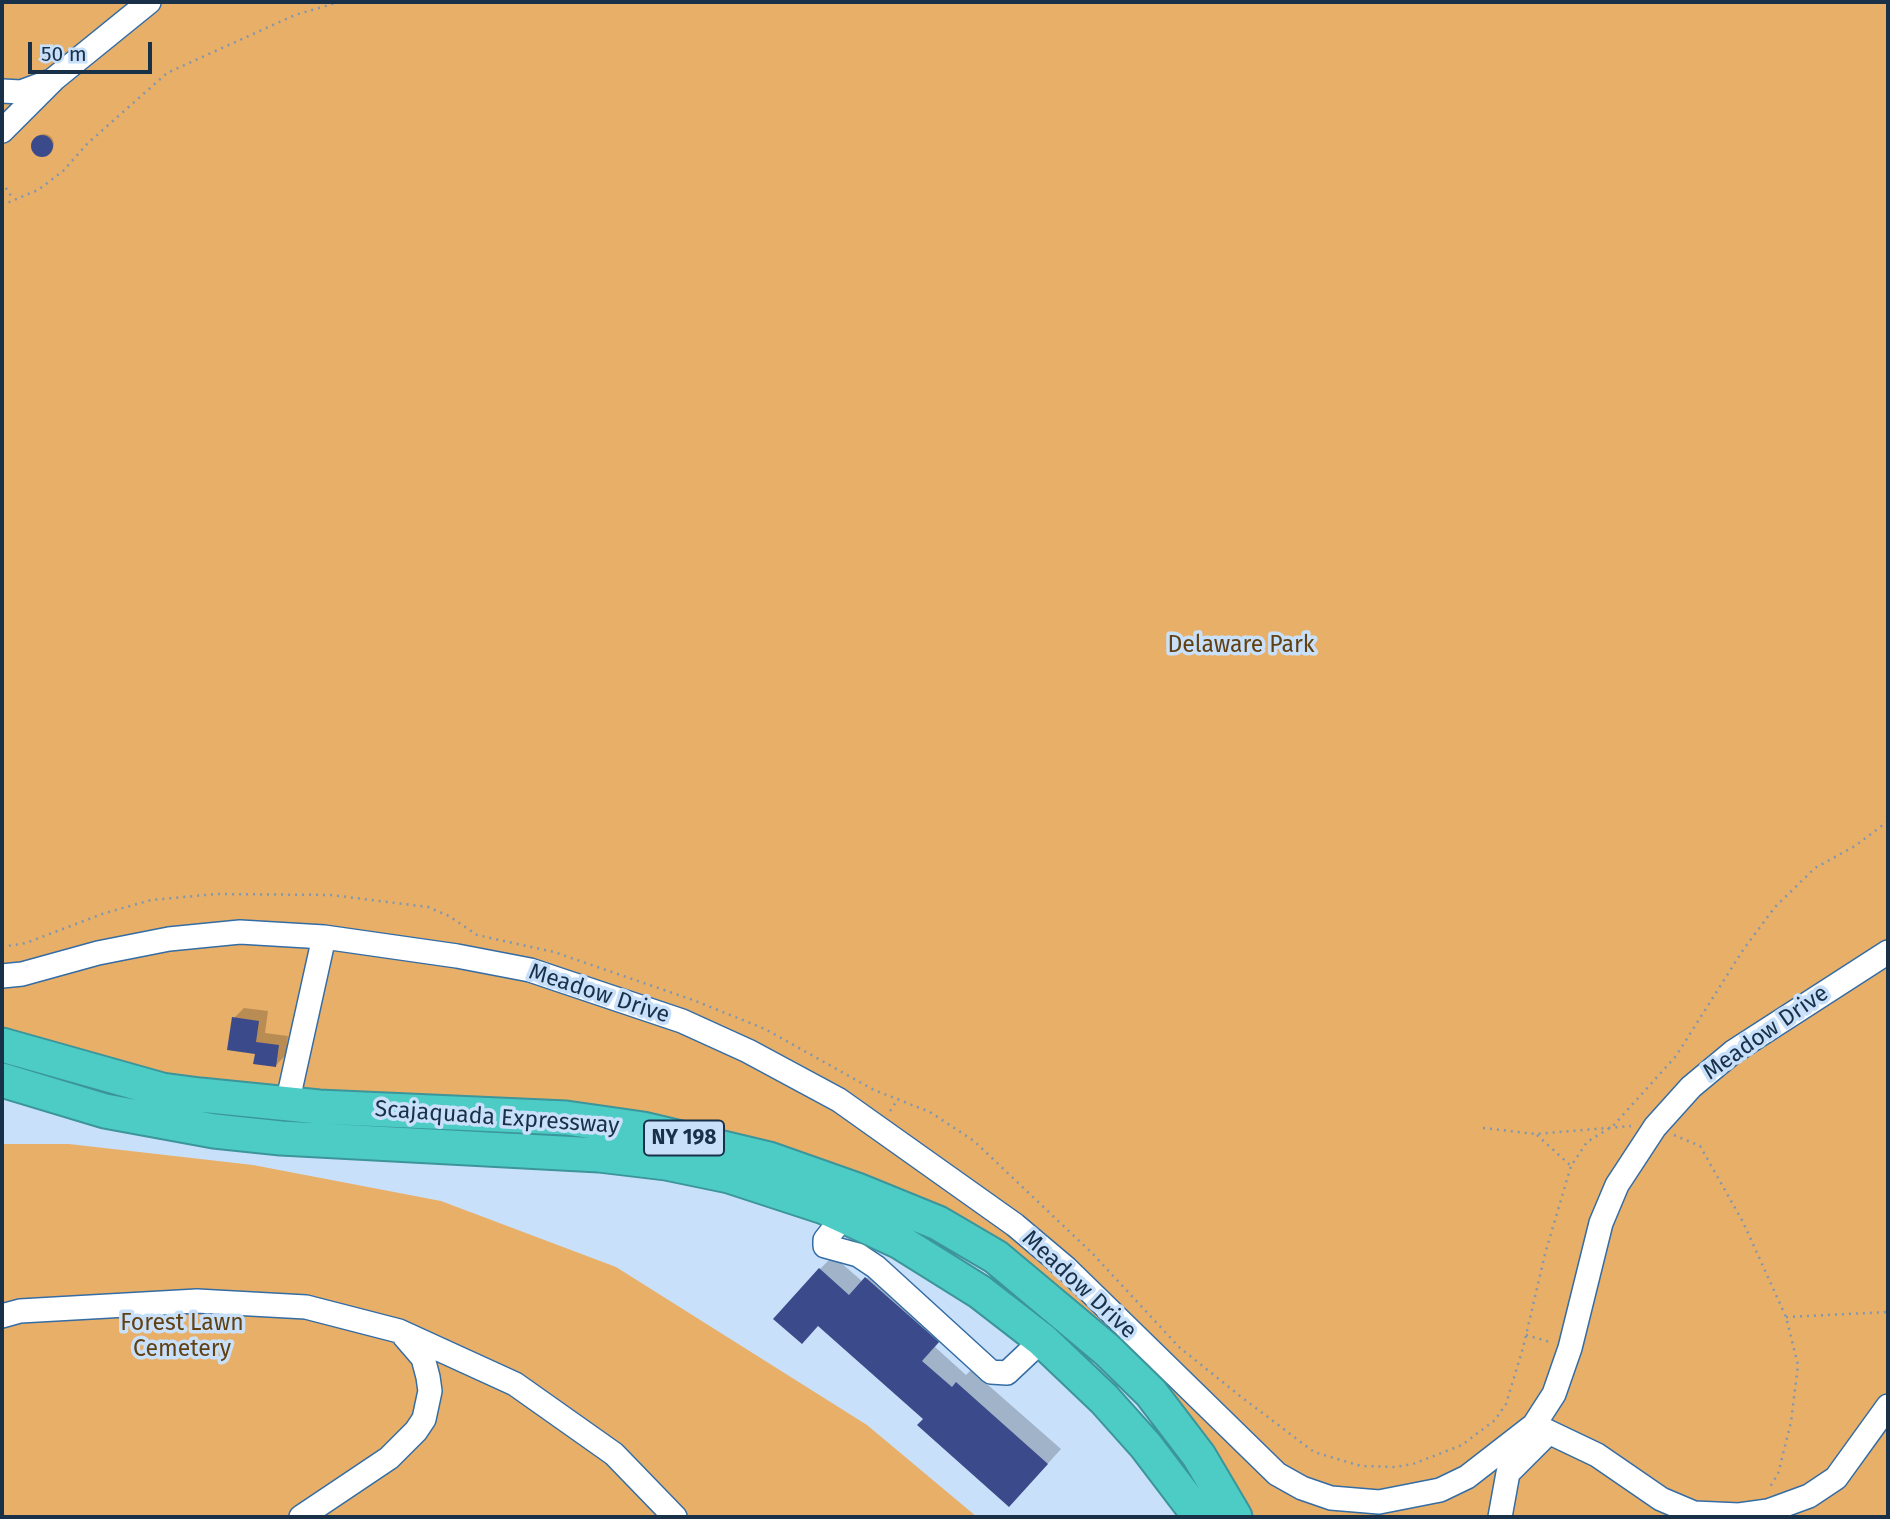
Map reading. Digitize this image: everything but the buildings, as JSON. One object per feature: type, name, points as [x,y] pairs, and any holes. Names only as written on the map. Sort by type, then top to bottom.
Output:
[{"type":"highway","name":"Scajaquada Expressway","points":[[2,1045],[162,1090],[287,1104],[566,1118],[643,1129],[769,1158],[857,1189],[938,1223],[996,1257],[1125,1367],[1151,1393],[1199,1457],[1235,1517]]},
{"type":"highway","name":"Scajaquada Expressway","points":[[2,1080],[105,1111],[214,1131],[293,1139],[599,1155],[666,1163],[729,1176],[844,1216],[900,1241],[980,1292],[1042,1340],[1121,1418],[1200,1517]]},
{"type":"highway","points":[[2,1088],[54,1096]]},
{"type":"street","points":[[2,131],[54,79],[149,2]]},
{"type":"street","points":[[2,91],[21,92],[54,79]]},
{"type":"street","name":"Meadow Drive","points":[[2,976],[22,974],[98,953],[169,939],[240,932],[324,937],[506,965],[610,995],[682,1021],[817,1087],[908,1147],[1015,1225],[1066,1268],[1277,1474],[1302,1488],[1331,1498],[1379,1502],[1440,1490],[1467,1477],[1541,1428],[1570,1348],[1601,1223],[1617,1185],[1655,1127],[1691,1087],[1734,1052],[1888,952]]},
{"type":"street","points":[[287,1104],[324,937]]},
{"type":"street","points":[[844,1216],[825,1240],[825,1246],[858,1255],[876,1267],[991,1372],[1007,1373],[1042,1340]]},
{"type":"street","points":[[2,1316],[20,1311],[197,1301],[306,1307],[399,1331],[515,1384],[614,1454],[674,1517]]},
{"type":"street","points":[[301,1517],[388,1458],[416,1431],[424,1419],[430,1391],[423,1357],[399,1331]]},
{"type":"street","points":[[1500,1517],[1508,1473],[1541,1428],[1597,1455],[1661,1499],[1694,1513],[1753,1513],[1768,1511],[1809,1496],[1836,1478],[1888,1406]]},
{"type":"street","points":[[1379,1502],[1402,1517]]},
{"type":"path","points":[[2,205],[38,190],[63,172],[96,136],[167,73],[295,15],[339,2]]},
{"type":"path","points":[[2,182],[13,200]]},
{"type":"path","points":[[2,947],[26,943],[102,914],[151,900],[216,894],[331,895],[428,907],[449,916],[477,935],[554,951],[693,1000],[765,1029],[874,1090],[930,1112],[974,1141],[1092,1253],[1179,1347],[1314,1452],[1361,1466],[1413,1464],[1462,1446],[1495,1420],[1506,1404],[1571,1166],[1587,1142],[1613,1126],[1676,1056],[1743,950],[1775,907],[1815,868],[1855,846],[1888,821]]},
{"type":"path","points":[[1483,1128],[1536,1134],[1613,1126],[1655,1127],[1700,1146],[1743,1222],[1786,1317],[1798,1365],[1791,1422],[1778,1474],[1753,1513]]},
{"type":"path","points":[[1536,1134],[1571,1166]]},
{"type":"path","points":[[1786,1317],[1888,1312]]},
{"type":"path","points":[[1527,1335],[1570,1348]]},
{"type":"green space","name":"Delaware Park","points":[[2,2],[1888,2],[1888,1517],[1253,1517],[1210,1455],[1100,1333],[777,1145],[678,1119],[615,1111],[310,1092],[171,1076],[2,1030]]},
{"type":"green space","name":"Forest Lawn Cemetery","points":[[2,1144],[69,1144],[253,1165],[441,1201],[616,1267],[867,1425],[977,1517],[2,1517]]}]
